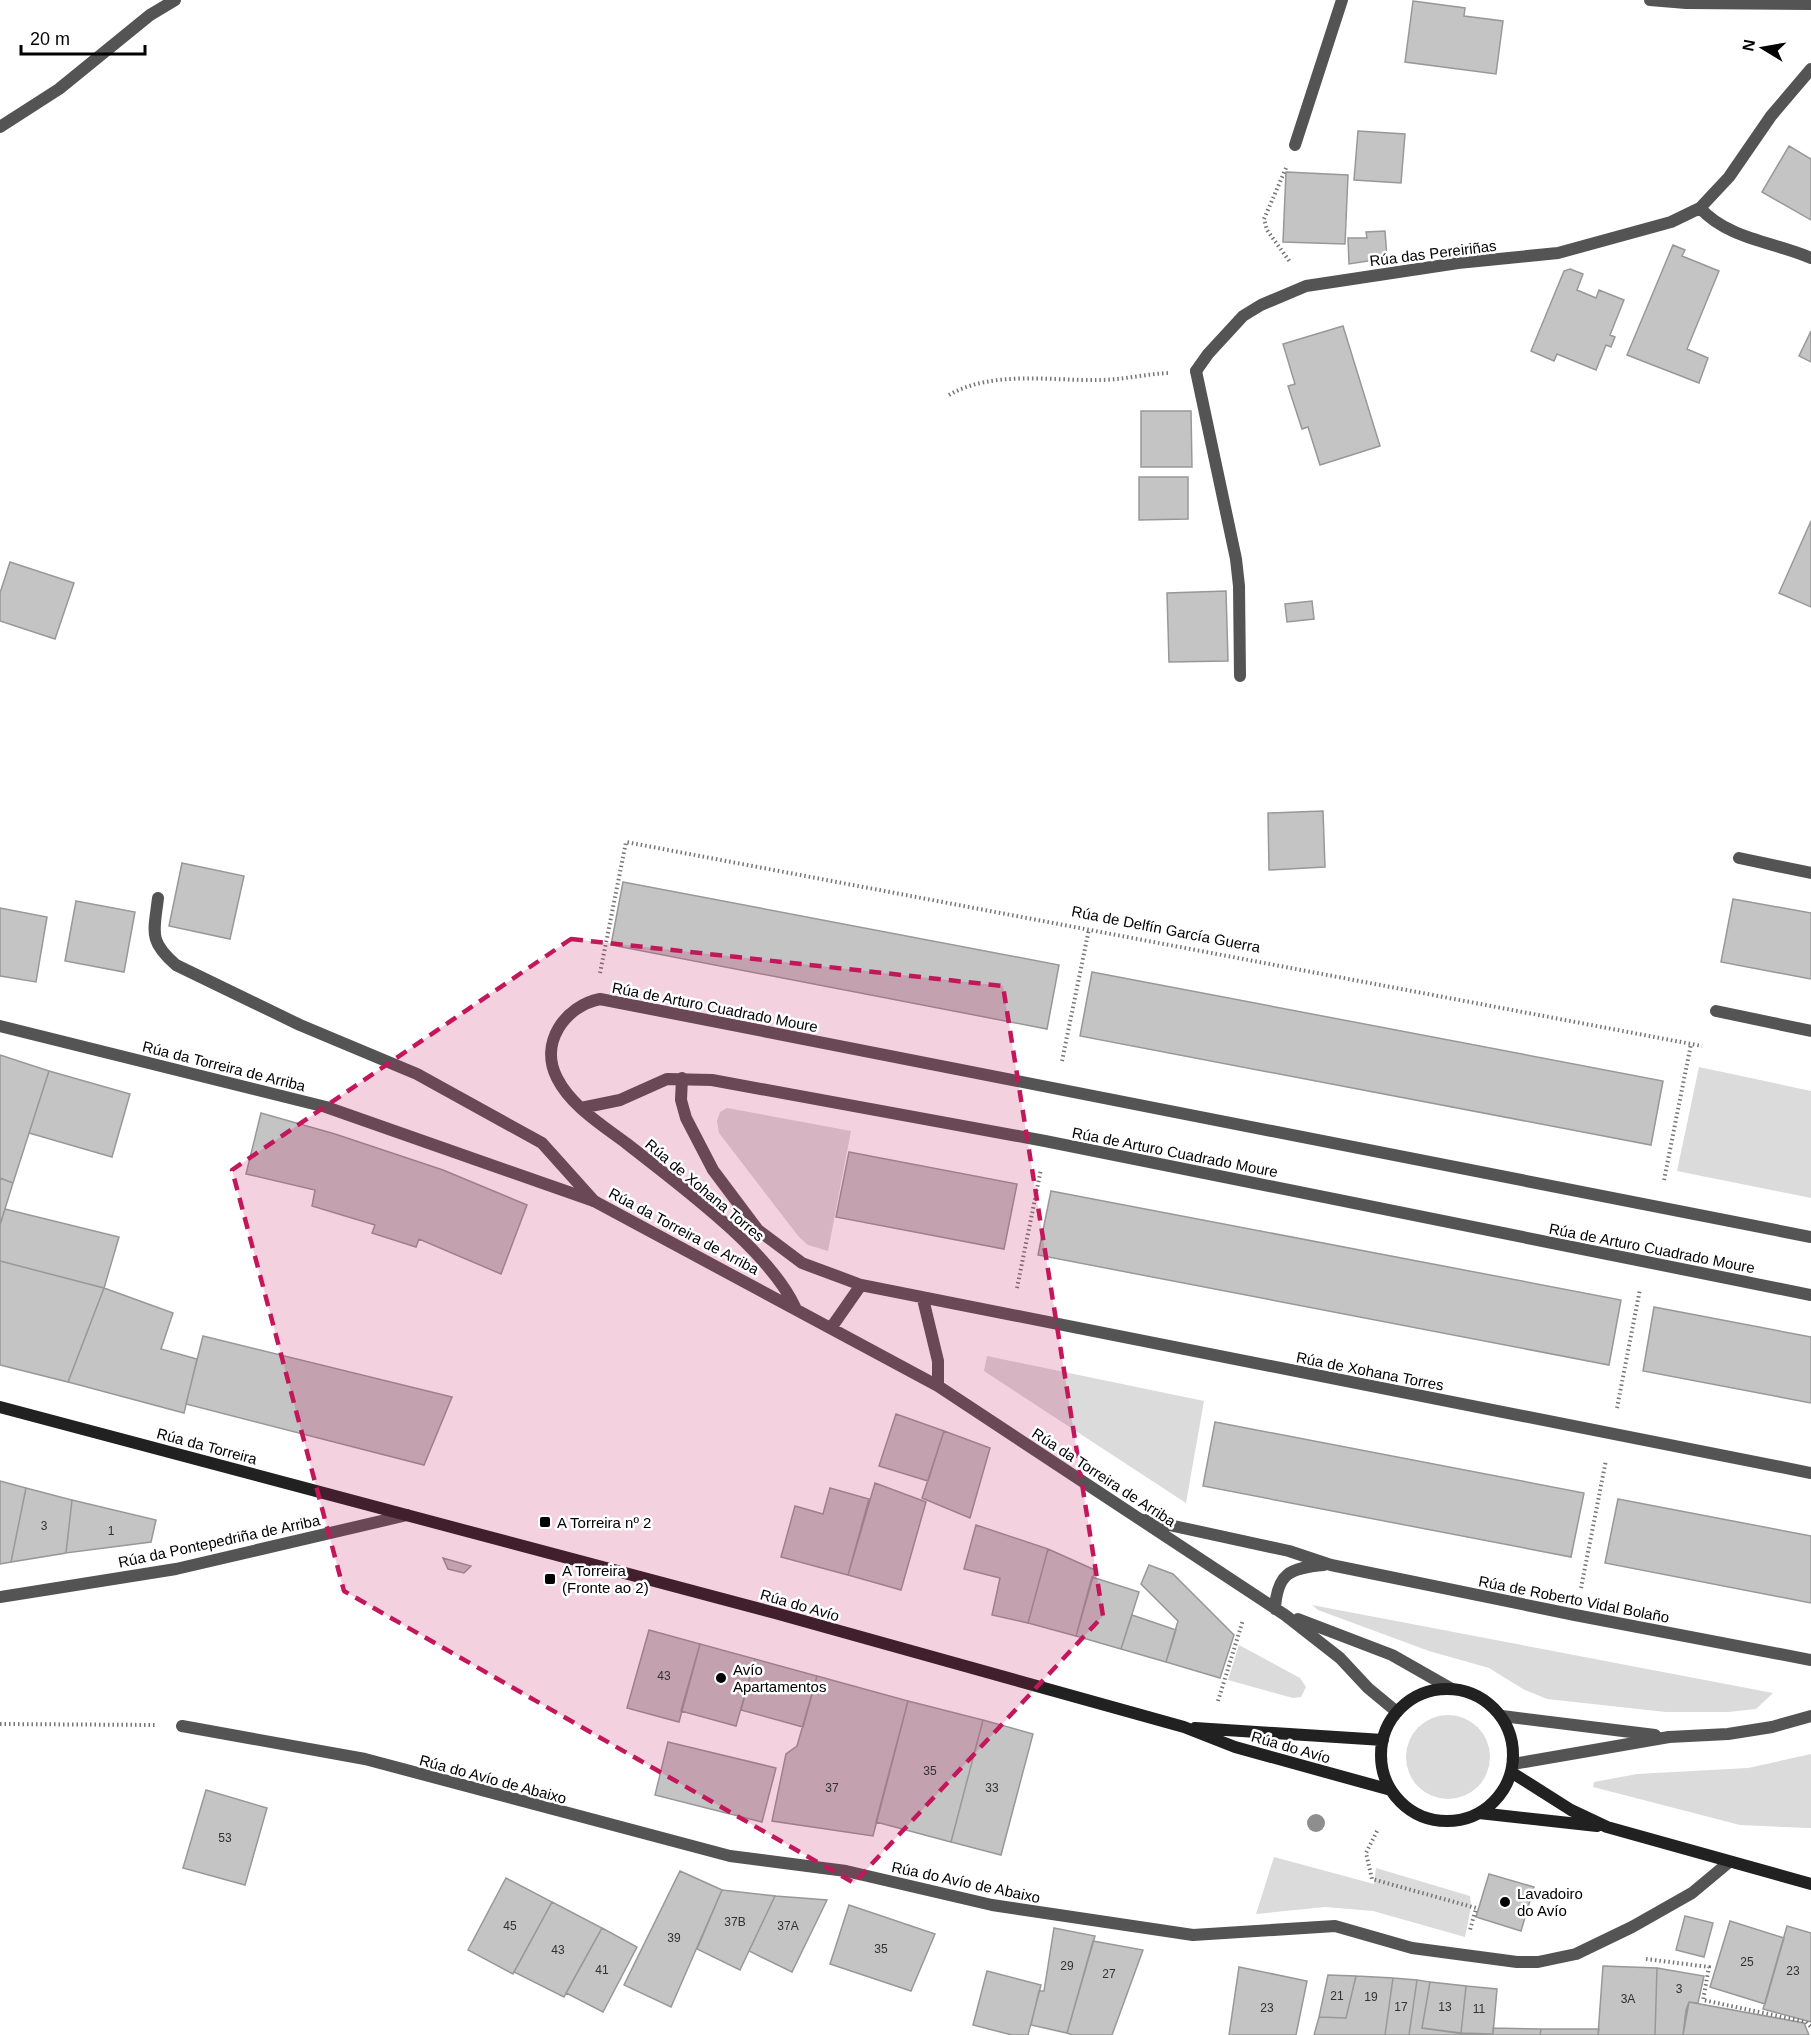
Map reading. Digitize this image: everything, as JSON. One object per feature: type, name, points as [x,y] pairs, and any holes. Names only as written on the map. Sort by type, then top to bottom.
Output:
[{"type":"main road","name":"Rúa da Torreira","points":[[0,1407],[407,1515]]},
{"type":"main road","name":"Rúa do Avío","points":[[407,1515],[775,1613],[1184,1727],[1235,1747],[1391,1790]]},
{"type":"main road","points":[[1450,1688],[1466,1691],[1489,1703],[1502,1716],[1511,1737],[1512,1768],[1502,1794],[1479,1813],[1458,1821],[1434,1821],[1413,1813],[1398,1800],[1391,1790],[1382,1766],[1383,1740],[1396,1712],[1424,1692],[1450,1688]]},
{"type":"main road","name":"Rúa do Avío","points":[[1184,1727],[1383,1740]]},
{"type":"main road","points":[[1512,1768],[1571,1810],[1607,1827],[1728,1863],[1811,1884]]},
{"type":"main road","points":[[1479,1813],[1607,1827]]},
{"type":"street","points":[[0,127],[59,88],[150,15],[174,0]]},
{"type":"street","points":[[1295,145],[1342,0]]},
{"type":"street","points":[[1650,0],[1686,3],[1811,4]]},
{"type":"street","name":"Rúa das Pereiriñas","points":[[1196,371],[1243,316],[1261,305],[1305,286],[1458,263],[1558,253],[1671,222],[1700,208],[1729,177],[1771,116],[1811,69]]},
{"type":"street","points":[[1700,208],[1712,221],[1730,230],[1811,258]]},
{"type":"street","points":[[1196,371],[1236,559],[1239,585],[1240,676]]},
{"type":"street","points":[[1740,858],[1811,873]]},
{"type":"street","points":[[158,898],[154,936],[161,952],[176,965],[300,1025],[417,1074],[542,1143],[594,1201]]},
{"type":"street","name":"Rúa de Arturo Cuadrado Moure","points":[[1811,1237],[600,999],[587,1002],[567,1016],[559,1027],[551,1051],[557,1079],[581,1108],[620,1100],[667,1079],[712,1080],[1045,1141],[1811,1295]]},
{"type":"street","points":[[1716,1011],[1811,1031]]},
{"type":"street","name":"Rúa da Torreira de Arriba","points":[[0,1026],[326,1107],[594,1201],[795,1307],[938,1386],[1280,1612],[1340,1658],[1368,1688],[1396,1712]]},
{"type":"street","name":"Rúa de Xohana Torres","points":[[682,1078],[681,1100],[686,1118],[713,1170],[758,1230],[802,1263],[861,1286],[1811,1473]]},
{"type":"street","name":"Rúa de Xohana Torres","points":[[581,1108],[656,1167],[753,1249],[786,1288],[795,1307]]},
{"type":"street","points":[[831,1328],[861,1286]]},
{"type":"street","points":[[923,1299],[938,1361],[938,1386]]},
{"type":"street","name":"Rúa da Pontepedriña de Arriba","points":[[0,1597],[176,1569],[407,1515]]},
{"type":"street","name":"Rúa de Roberto Vidal Bolaño","points":[[1141,1519],[1278,1549],[1331,1565],[1575,1616],[1811,1660]]},
{"type":"street","name":"Rúa de Roberto Vidal Bolaño","points":[[1280,1612],[1276,1588],[1288,1572],[1303,1567],[1331,1565]]},
{"type":"street","name":"Rúa da Torreira de Arriba","points":[[1280,1612],[1392,1655],[1450,1688]]},
{"type":"street","points":[[1502,1716],[1668,1737]]},
{"type":"street","points":[[1512,1768],[1668,1737],[1728,1734],[1772,1727],[1811,1716]]},
{"type":"street","name":"Rúa do Avío de Abaixo","points":[[182,1726],[365,1759],[730,1856],[846,1871],[992,1905],[1193,1935],[1335,1926],[1412,1948],[1517,1962],[1538,1962],[1576,1954],[1632,1927],[1692,1893],[1728,1863]]},
{"type":"path","points":[[1295,145],[1264,219],[1267,230],[1305,286]]},
{"type":"path","points":[[949,395],[964,386],[1010,380],[1102,380],[1196,371]]},
{"type":"path","name":"Rúa de Delfín García Guerra","points":[[598,984],[626,842],[1702,1046]]},
{"type":"path","points":[[1063,1059],[1089,929]]},
{"type":"path","points":[[1666,1168],[1692,1044]]},
{"type":"path","points":[[1019,1280],[1042,1166]]},
{"type":"path","points":[[1615,1418],[1638,1302]]},
{"type":"path","points":[[1580,1594],[1608,1451]]},
{"type":"path","points":[[1216,1708],[1243,1620]]},
{"type":"path","points":[[0,1724],[182,1726]]},
{"type":"path","points":[[1377,1831],[1366,1853],[1372,1879],[1476,1908],[1470,1931]]},
{"type":"path","points":[[1646,1959],[1709,1967],[1703,2000],[1806,2022],[1811,2028]]},
{"type":"highlighted area","points":[[571,939],[1003,986],[1103,1616],[854,1883],[344,1591],[232,1170]]},
{"type":"shaded area","points":[[1699,1067],[1811,1091],[1811,1198],[1677,1171]]},
{"type":"shaded area","points":[[727,1108],[851,1131],[828,1251],[808,1245],[799,1237],[719,1133],[717,1121],[720,1112]]},
{"type":"shaded area","points":[[987,1356],[1204,1401],[1186,1503],[984,1371]]},
{"type":"shaded area","points":[[1312,1605],[1773,1693],[1756,1709],[1728,1712],[1666,1712],[1547,1699],[1523,1689],[1489,1668],[1429,1651],[1318,1610]]},
{"type":"shaded area","points":[[1239,1645],[1300,1678],[1306,1687],[1301,1697],[1293,1698],[1228,1680]]},
{"type":"shaded area","points":[[1448,1715],[1464,1718],[1478,1727],[1487,1741],[1490,1757],[1487,1773],[1478,1787],[1464,1796],[1448,1799],[1432,1796],[1418,1787],[1409,1773],[1406,1757],[1409,1741],[1418,1727],[1432,1718]]},
{"type":"shaded area","points":[[1811,1754],[1811,1828],[1740,1825],[1593,1787],[1594,1782],[1637,1774],[1748,1768]]},
{"type":"shaded area","points":[[1274,1857],[1374,1884],[1376,1868],[1470,1896],[1471,1907],[1465,1937],[1373,1911],[1325,1907],[1256,1914]]},
{"type":"building","points":[[1413,1],[1465,8],[1464,16],[1503,21],[1496,74],[1405,62]]},
{"type":"building","points":[[1358,131],[1405,134],[1401,183],[1354,180]]},
{"type":"building","points":[[1789,146],[1811,159],[1811,220],[1762,192]]},
{"type":"building","points":[[1286,172],[1348,175],[1345,244],[1283,242]]},
{"type":"building","points":[[1385,231],[1387,258],[1349,264],[1348,238],[1367,238],[1366,232]]},
{"type":"building","points":[[1673,245],[1685,250],[1682,256],[1719,271],[1687,349],[1708,358],[1699,383],[1627,355]]},
{"type":"building","points":[[1570,269],[1583,274],[1577,290],[1596,298],[1599,290],[1624,300],[1610,335],[1615,337],[1611,347],[1606,345],[1596,370],[1557,354],[1554,361],[1531,351],[1564,271]]},
{"type":"building","points":[[1343,326],[1380,446],[1320,465],[1308,427],[1302,429],[1288,386],[1295,384],[1283,344]]},
{"type":"building","points":[[1811,331],[1811,362],[1799,356]]},
{"type":"building","points":[[1141,411],[1191,411],[1192,467],[1141,467]]},
{"type":"building","points":[[1139,477],[1188,477],[1188,519],[1139,520]]},
{"type":"building","points":[[1811,521],[1811,607],[1779,593]]},
{"type":"building","points":[[10,562],[74,583],[55,639],[0,621],[0,593]]},
{"type":"building","points":[[1226,591],[1228,661],[1169,662],[1167,593]]},
{"type":"building","points":[[1312,601],[1314,619],[1287,622],[1285,604]]},
{"type":"building","points":[[1323,811],[1325,867],[1269,870],[1268,813]]},
{"type":"building","points":[[182,863],[244,876],[230,939],[169,926]]},
{"type":"building","points":[[623,882],[1059,965],[1047,1029],[611,945]]},
{"type":"building","points":[[1733,899],[1811,913],[1811,979],[1721,962]]},
{"type":"building","points":[[76,901],[135,912],[124,972],[65,961]]},
{"type":"building","points":[[0,908],[47,917],[36,982],[0,976]]},
{"type":"building","points":[[1092,972],[1663,1081],[1651,1145],[1080,1036]]},
{"type":"building","points":[[0,1055],[49,1071],[13,1183],[0,1178]]},
{"type":"building","points":[[49,1071],[130,1094],[112,1157],[29,1133]]},
{"type":"building","points":[[261,1113],[335,1134],[443,1170],[527,1205],[501,1274],[419,1239],[416,1247],[372,1233],[375,1225],[312,1206],[315,1190],[246,1174]]},
{"type":"building","points":[[849,1152],[1017,1184],[1004,1249],[836,1217]]},
{"type":"building","points":[[0,1178],[13,1183],[0,1225]]},
{"type":"building","points":[[1051,1191],[1621,1300],[1609,1365],[1038,1255]]},
{"type":"building","points":[[5,1209],[119,1237],[104,1288],[0,1261],[0,1225]]},
{"type":"building","points":[[0,1261],[104,1288],[68,1382],[0,1365]]},
{"type":"building","points":[[104,1288],[173,1313],[161,1349],[197,1359],[184,1413],[68,1382]]},
{"type":"building","points":[[1654,1307],[1811,1337],[1811,1403],[1643,1371]]},
{"type":"building","points":[[203,1336],[452,1397],[424,1465],[186,1404]]},
{"type":"building","points":[[896,1414],[944,1431],[928,1481],[879,1466]]},
{"type":"building","points":[[1215,1422],[1584,1493],[1571,1557],[1203,1486]]},
{"type":"building","points":[[944,1431],[990,1448],[970,1518],[922,1498]]},
{"type":"building","points":[[0,1481],[26,1488],[11,1562],[0,1564]]},
{"type":"building","points":[[875,1483],[926,1502],[901,1590],[848,1575]]},
{"type":"building","points":[[26,1488],[72,1500],[66,1553],[11,1562]]},
{"type":"building","points":[[830,1488],[869,1499],[848,1575],[781,1557],[795,1506],[823,1514]]},
{"type":"building","points":[[1618,1499],[1811,1536],[1811,1603],[1605,1563]]},
{"type":"building","points":[[72,1500],[156,1520],[151,1542],[66,1553]]},
{"type":"building","points":[[976,1525],[1048,1549],[1028,1623],[992,1615],[1000,1578],[964,1569]]},
{"type":"building","points":[[1048,1549],[1095,1570],[1076,1636],[1028,1623]]},
{"type":"building","points":[[443,1558],[471,1566],[464,1573],[448,1569]]},
{"type":"building","points":[[1149,1565],[1173,1574],[1234,1635],[1220,1678],[1166,1662],[1178,1621],[1141,1584]]},
{"type":"building","points":[[1092,1577],[1139,1592],[1121,1649],[1076,1636]]},
{"type":"building","points":[[1132,1615],[1176,1630],[1166,1662],[1121,1649]]},
{"type":"building","points":[[649,1630],[700,1644],[679,1722],[627,1708]]},
{"type":"building","points":[[700,1644],[755,1659],[736,1726],[681,1711]]},
{"type":"building","points":[[755,1659],[817,1676],[803,1727],[741,1710]]},
{"type":"building","points":[[817,1676],[908,1701],[873,1836],[772,1821],[786,1754],[797,1746]]},
{"type":"building","points":[[908,1701],[983,1720],[951,1842],[876,1822]]},
{"type":"building","points":[[983,1720],[1033,1734],[1001,1855],[951,1842]]},
{"type":"building","points":[[668,1742],[776,1768],[762,1822],[655,1795]]},
{"type":"building","points":[[206,1790],[267,1808],[245,1885],[183,1868]]},
{"type":"building","points":[[680,1871],[722,1890],[671,2007],[624,1985]]},
{"type":"building","name":"Lavadoiro do Avío","points":[[1489,1874],[1534,1887],[1521,1931],[1476,1917]]},
{"type":"building","points":[[506,1878],[552,1902],[513,1974],[468,1950]]},
{"type":"building","points":[[722,1890],[775,1896],[740,1970],[697,1949]]},
{"type":"building","points":[[775,1896],[827,1900],[792,1972],[749,1951]]},
{"type":"building","points":[[552,1902],[602,1928],[564,1997],[514,1972]]},
{"type":"building","points":[[849,1905],[935,1934],[911,1991],[830,1964]]},
{"type":"building","points":[[1685,1916],[1713,1923],[1704,1957],[1676,1950]]},
{"type":"building","points":[[1730,1921],[1784,1938],[1765,2004],[1710,1987]]},
{"type":"building","points":[[1787,1926],[1811,1933],[1811,2022],[1763,2009]]},
{"type":"building","points":[[602,1928],[637,1947],[603,2012],[566,1993]]},
{"type":"building","points":[[1054,1928],[1095,1936],[1067,2033],[1031,2025],[1039,1991],[1044,1991]]},
{"type":"building","points":[[1093,1941],[1143,1950],[1112,2035],[1072,2035],[1067,2033]]},
{"type":"building","points":[[1603,1966],[1657,1968],[1655,2035],[1598,2035]]},
{"type":"building","points":[[1239,1967],[1307,1981],[1296,2035],[1229,2035]]},
{"type":"building","points":[[1657,1968],[1704,1976],[1698,2003],[1689,2002],[1686,2010],[1683,2035],[1655,2035]]},
{"type":"building","points":[[987,1971],[1041,1985],[1028,2035],[1012,2035],[973,2025]]},
{"type":"building","points":[[1328,1975],[1356,1976],[1346,2018],[1319,2017]]},
{"type":"building","points":[[1356,1976],[1393,1978],[1385,2035],[1314,2035],[1319,2017],[1346,2018]]},
{"type":"building","points":[[1393,1978],[1417,1980],[1409,2035],[1385,2035]]},
{"type":"building","points":[[1417,1980],[1430,1982],[1422,2028],[1471,2035],[1409,2035]]},
{"type":"building","points":[[1430,1982],[1466,1986],[1461,2033],[1422,2028]]},
{"type":"building","points":[[1466,1986],[1497,1989],[1493,2034],[1461,2033]]},
{"type":"building","points":[[1689,2002],[1804,2023],[1809,2035],[1683,2035]]},
{"type":"building","points":[[1493,2028],[1541,2029],[1540,2035],[1471,2035],[1493,2034]]},
{"type":"building","points":[[1541,2029],[1599,2029],[1598,2035],[1540,2035]]},
{"type":"place","name":"A Torreira nº 2","points":[[545,1522]]},
{"type":"place","name":"A Torreira (Fronte ao 2)","points":[[550,1579]]},
{"type":"place","name":"Avío Apartamentos","points":[[721,1678]]},
{"type":"place","name":"Lavadoiro do Avío","points":[[1505,1902]]}]
